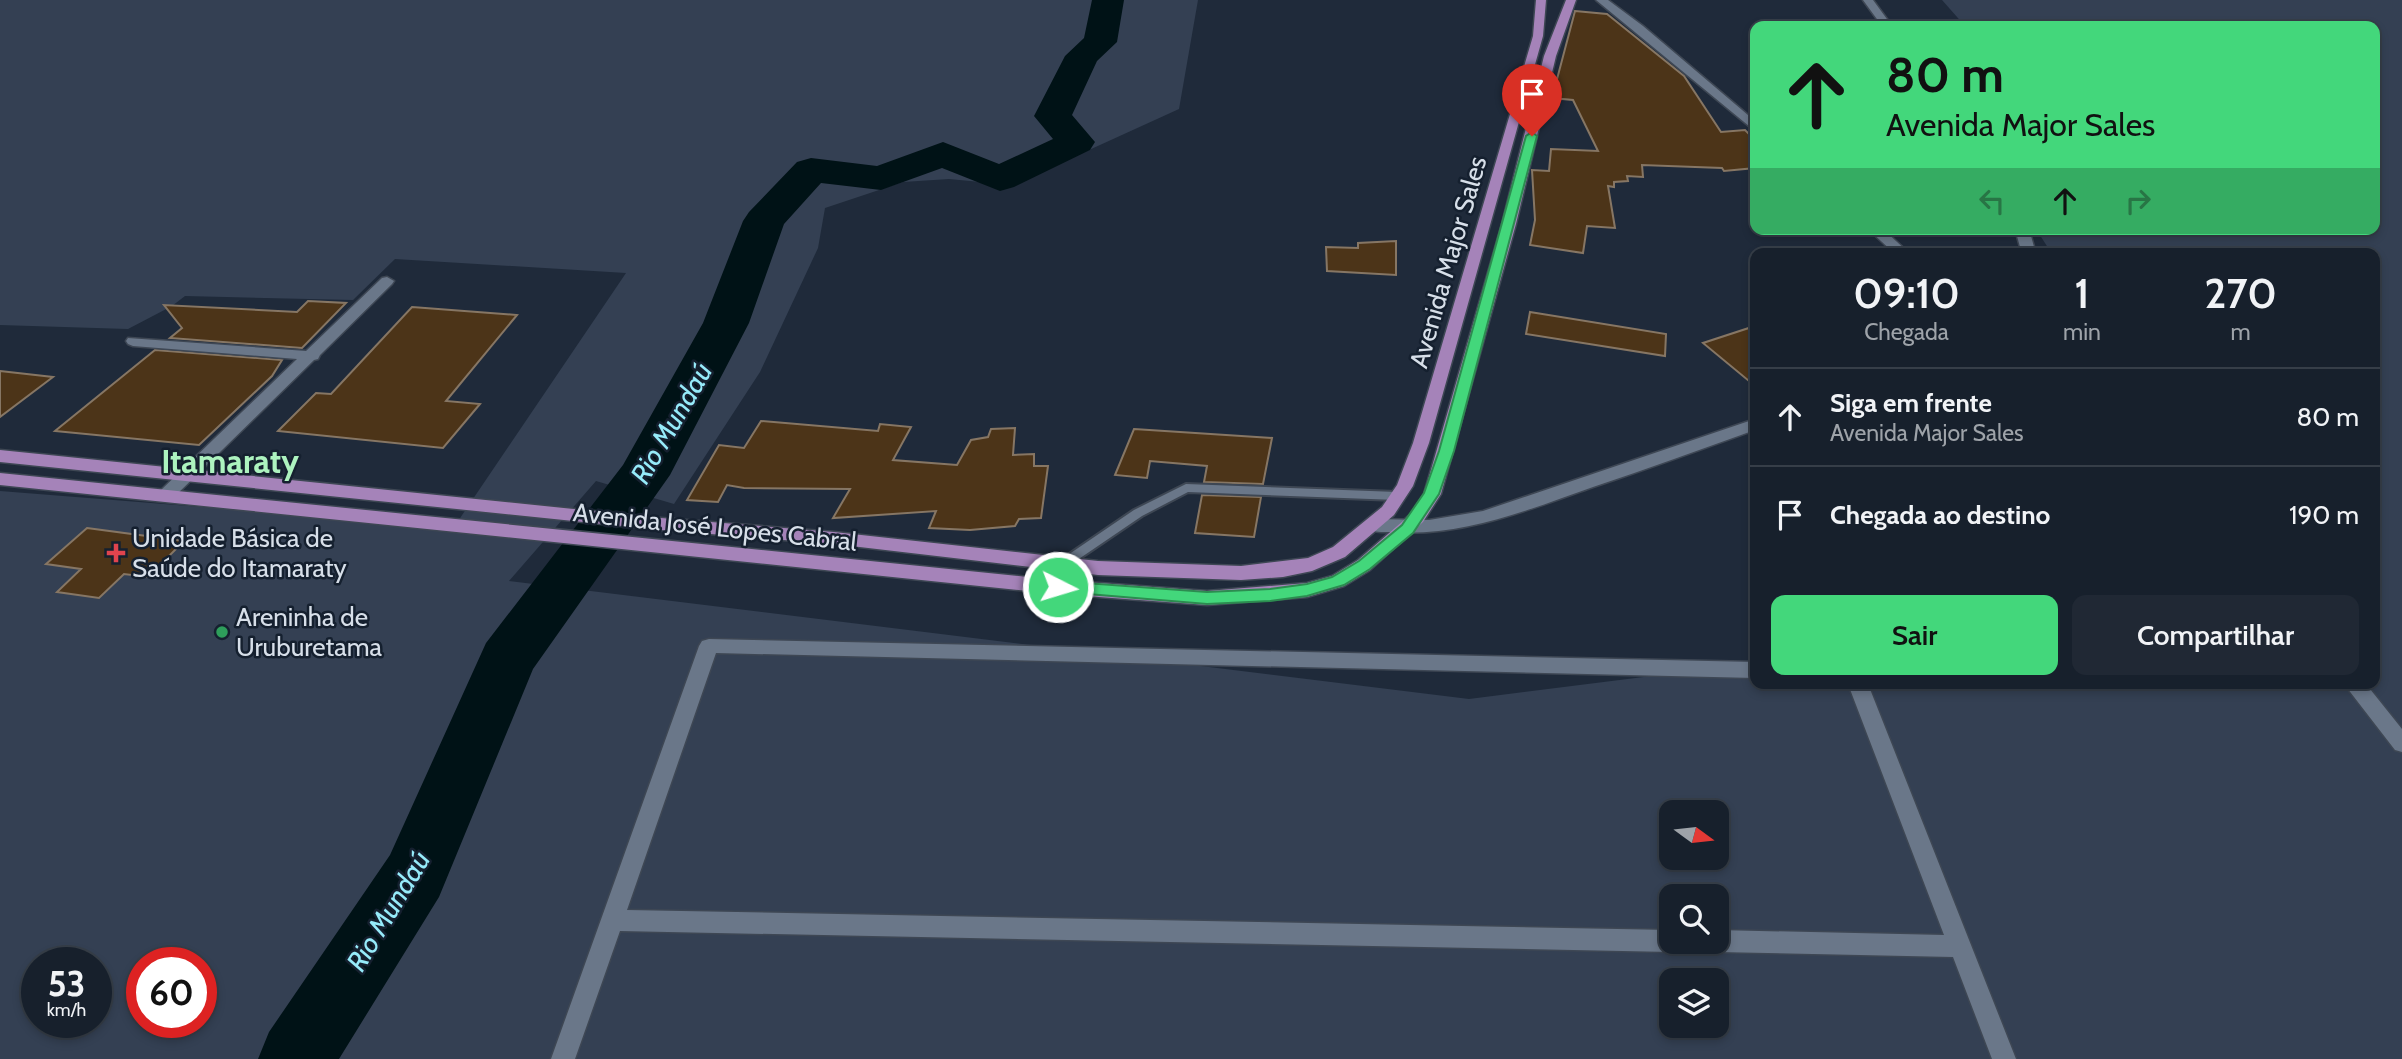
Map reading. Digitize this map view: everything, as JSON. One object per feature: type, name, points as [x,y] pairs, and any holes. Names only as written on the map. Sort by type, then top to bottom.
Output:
[{"type":"main road","name":"Avenida Major Sales","points":[[1374,525],[1388,511],[1405,486],[1421,443],[1538,36],[1541,0]]},
{"type":"main road","name":"Avenida Major Sales","points":[[1408,529],[1432,494],[1446,451],[1488,305],[1550,56],[1569,0]]},
{"type":"main road","points":[[1518,104],[1538,106]]},
{"type":"main road","name":"Avenida José Lopes Cabral","points":[[2,458],[661,524],[834,538],[1063,564],[1191,573],[1283,570],[1312,564],[1339,552],[1374,525]]},
{"type":"main road","name":"Avenida José Lopes Cabral","points":[[0,479],[648,547],[1058,587],[1207,598],[1270,595],[1307,590],[1338,581],[1364,565],[1408,529]]},
{"type":"main road","points":[[1058,587],[1063,564]]},
{"type":"street","points":[[1601,0],[1639,28],[1750,123]]},
{"type":"street","points":[[1868,0],[1883,21]]},
{"type":"street","points":[[1882,235],[1896,248]]},
{"type":"street","points":[[166,495],[313,356],[387,281]]},
{"type":"street","points":[[133,341],[313,356]]},
{"type":"street","points":[[1374,525],[1408,529],[1440,526],[1495,515],[1750,426]]},
{"type":"street","points":[[563,1059],[709,646],[1750,670]]},
{"type":"street","points":[[1860,689],[2004,1059]]},
{"type":"street","points":[[2358,689],[2402,744]]},
{"type":"street","points":[[612,920],[1659,940]]},
{"type":"street","points":[[1729,941],[1960,946]]},
{"type":"lane","points":[[1063,564],[1138,513],[1186,488],[1397,496]]},
{"type":"shaded area","points":[[0,0],[1198,0],[1179,109],[1012,185],[949,179],[903,182],[825,208],[818,248],[760,372],[674,504],[596,481],[509,581],[1469,699],[1750,664],[1750,689],[2380,689],[2380,248],[2048,248],[2040,235],[2380,235],[2380,21],[1961,21],[1942,0],[2402,0],[2402,1059],[0,1059],[0,491],[454,527],[626,273],[395,259],[353,300],[185,296],[172,306],[128,329],[0,325]]},
{"type":"building","points":[[1575,11],[1607,14],[1684,76],[1721,132],[1745,130],[1750,135],[1750,168],[1724,171],[1722,168],[1642,165],[1643,177],[1627,176],[1628,181],[1614,182],[1614,187],[1608,186],[1615,228],[1587,226],[1583,253],[1530,245],[1535,220],[1532,170],[1549,171],[1551,149],[1598,151],[1573,100],[1552,98]]},
{"type":"building","points":[[1396,241],[1396,275],[1327,271],[1326,247],[1358,248],[1358,243]]},
{"type":"building","points":[[308,301],[346,303],[302,348],[170,338],[182,328],[164,305],[297,312]]},
{"type":"building","points":[[412,307],[517,315],[446,401],[480,404],[443,448],[278,431],[316,393],[331,394]]},
{"type":"building","points":[[1530,312],[1666,334],[1665,356],[1526,334]]},
{"type":"building","points":[[1750,328],[1750,382],[1703,343]]},
{"type":"building","points":[[155,350],[282,360],[272,376],[199,445],[55,431]]},
{"type":"building","points":[[0,371],[53,377],[0,417]]},
{"type":"building","points":[[761,421],[878,431],[880,424],[911,427],[893,460],[957,465],[971,440],[988,437],[991,429],[1015,428],[1013,455],[1034,454],[1034,466],[1048,466],[1041,518],[1019,519],[1015,526],[970,530],[929,528],[936,511],[833,518],[850,489],[744,488],[727,485],[718,502],[687,500],[719,445],[744,448]]},
{"type":"building","points":[[1134,429],[1272,438],[1263,484],[1204,482],[1207,466],[1150,461],[1147,478],[1115,475]]},
{"type":"building","points":[[1202,495],[1261,497],[1254,537],[1195,533]]},
{"type":"building","name":"Unidade Básica de Saúde do Itamaraty","points":[[87,528],[184,541],[148,577],[124,574],[99,598],[57,592],[81,569],[46,564]]},
{"type":"waterway","name":"Rio Mundaú","points":[[296,1059],[415,875],[507,659],[644,475],[726,323],[764,221],[811,170],[881,178],[943,154],[1000,179],[1076,142],[1053,116],[1082,56],[1100,42],[1108,0]]},
{"type":"place","name":"Unidade Básica de Saúde do Itamaraty","points":[[116,553]]},
{"type":"place","name":"Areninha de Uruburetama","points":[[222,632]]},
{"type":"district","name":"Itamaraty","points":[[230,461]]},
{"type":"route","points":[[1058,587],[1207,598],[1307,590],[1338,581],[1364,565],[1408,529],[1432,494],[1446,451],[1532,136]]}]
